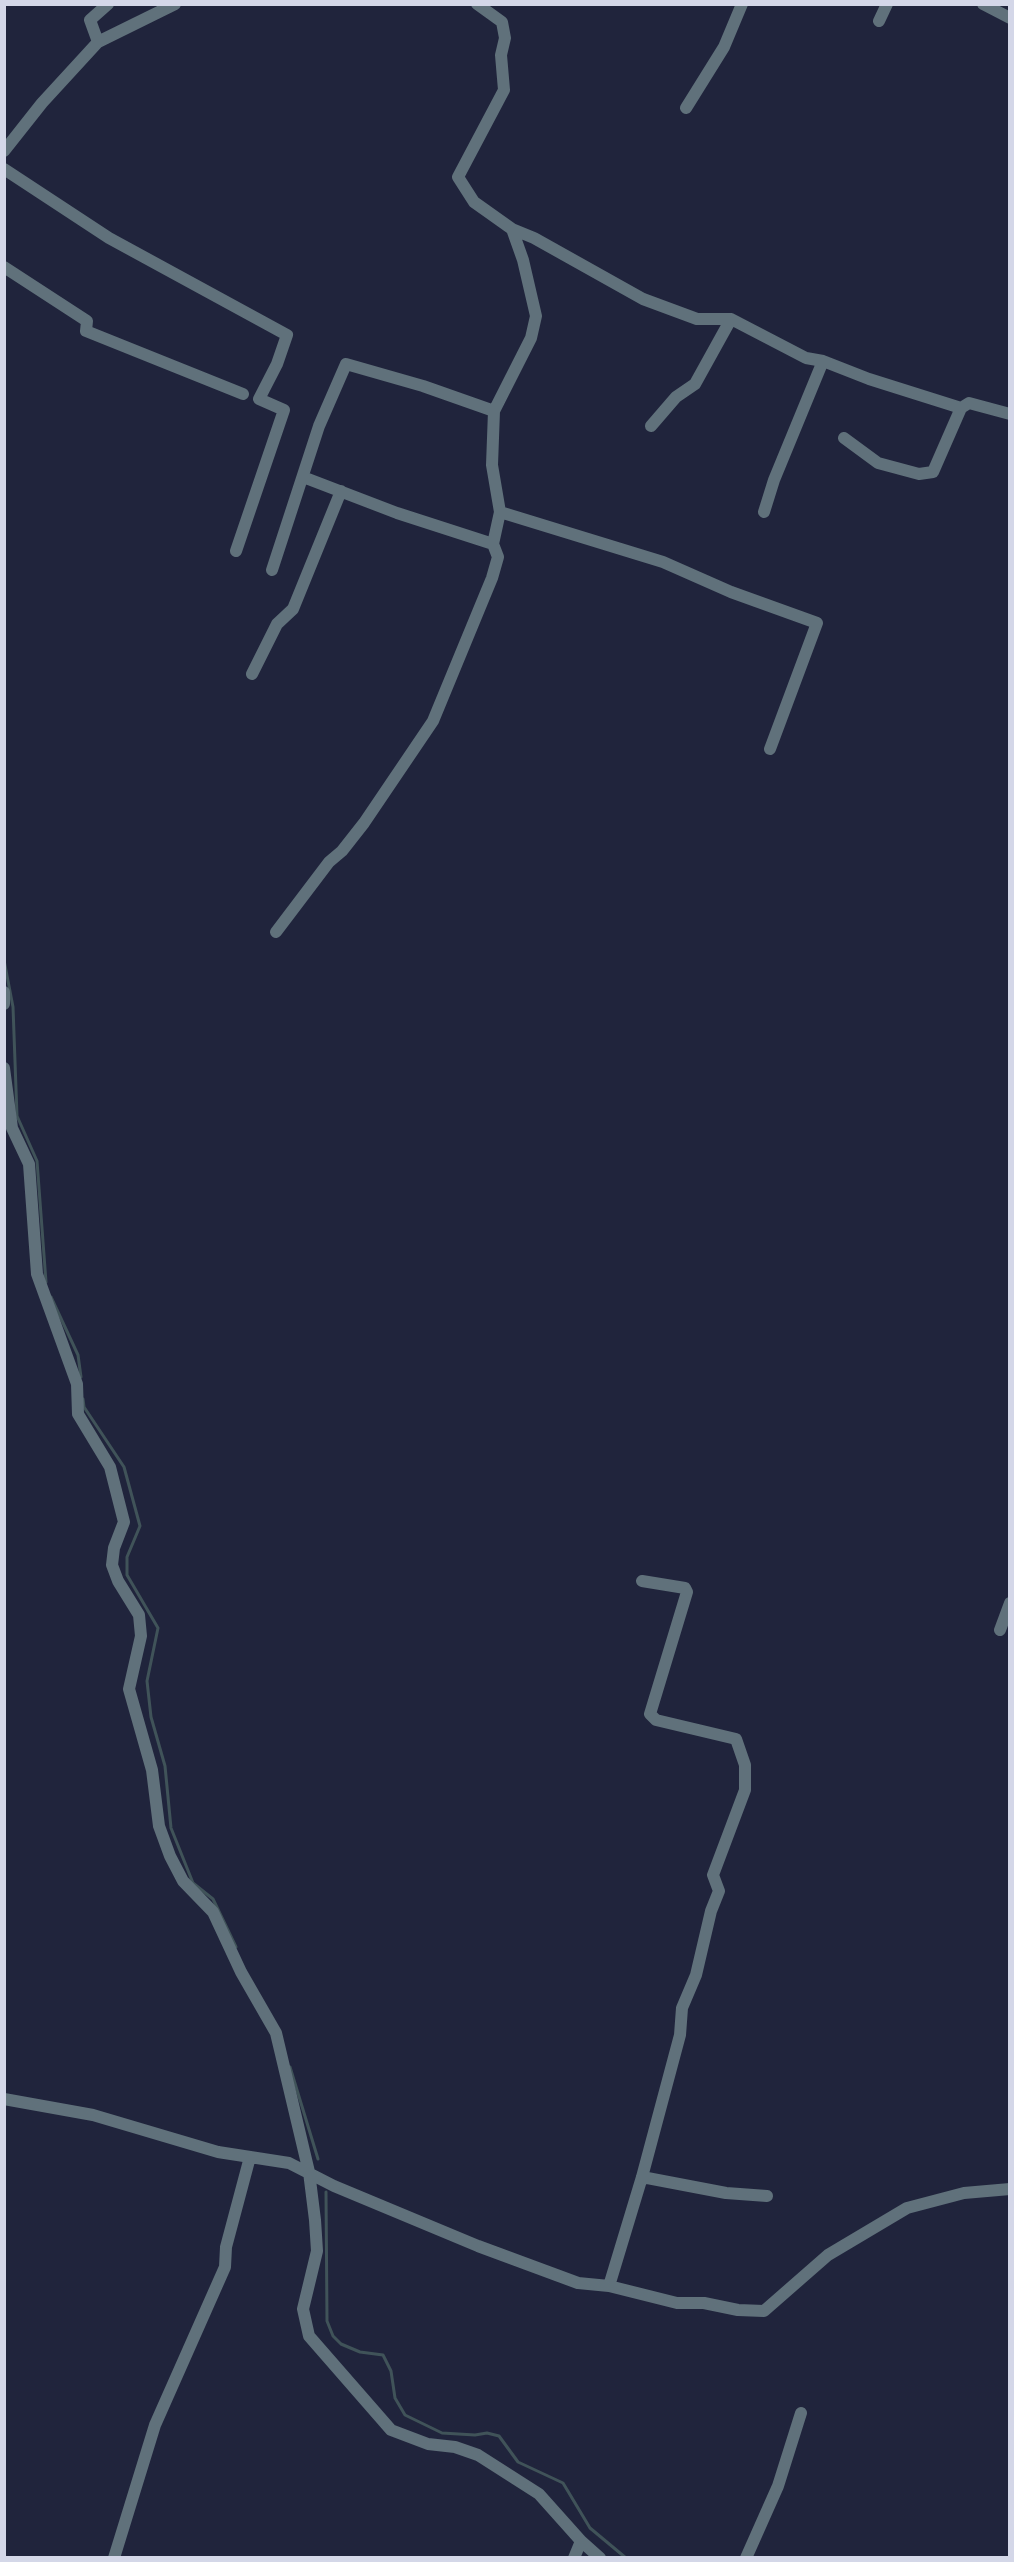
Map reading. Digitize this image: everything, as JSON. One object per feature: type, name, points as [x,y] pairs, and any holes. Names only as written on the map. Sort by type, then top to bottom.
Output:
[{"type":"street","points":[[98,42],[90,20],[108,4]]},
{"type":"street","points":[[4,151],[49,95],[98,42],[175,4]]},
{"type":"street","points":[[477,4],[502,21],[505,38],[501,55],[504,90],[458,177],[474,202],[512,229],[534,238],[643,299],[697,319],[731,319],[806,358],[823,361],[869,379],[961,408]]},
{"type":"street","points":[[686,108],[724,47],[742,4]]},
{"type":"street","points":[[879,21],[887,4]]},
{"type":"street","points":[[983,4],[1010,18]]},
{"type":"street","points":[[4,169],[109,238],[287,335],[277,364],[259,399],[284,410],[236,551]]},
{"type":"street","points":[[276,932],[329,862],[342,851],[364,823],[433,721],[492,578],[498,557],[493,544],[500,512],[492,465],[494,411],[531,339],[536,316],[523,260],[512,229]]},
{"type":"street","points":[[4,267],[87,321],[86,331],[243,394]]},
{"type":"street","points":[[651,426],[676,397],[695,384],[731,319]]},
{"type":"street","points":[[764,512],[774,480],[823,361]]},
{"type":"street","points":[[272,570],[319,426],[346,364],[423,386],[494,411]]},
{"type":"street","points":[[844,438],[878,464],[919,474],[933,472],[961,408],[969,403],[1010,414]]},
{"type":"street","points":[[303,477],[397,513],[493,544]]},
{"type":"street","points":[[252,674],[277,624],[293,609],[341,491]]},
{"type":"street","points":[[500,512],[663,562],[731,592],[818,624],[770,749]]},
{"type":"street","points":[[4,992],[4,1004]]},
{"type":"street","points":[[4,1068],[12,1128],[29,1164],[37,1274],[77,1384],[78,1414],[110,1467],[124,1522],[114,1548],[112,1564],[118,1581],[139,1615],[141,1636],[129,1689],[152,1770],[159,1826],[170,1856],[183,1881],[213,1912],[241,1972],[276,2033],[309,2172],[317,2251],[303,2309],[309,2336],[391,2430],[428,2444],[455,2447],[478,2455],[539,2494],[581,2541],[600,2558]]},
{"type":"street","points":[[609,2286],[642,2177],[680,2035],[682,2008],[696,1975],[711,1911],[719,1891],[713,1875],[745,1790],[745,1765],[736,1739],[657,1720],[650,1714],[687,1592],[685,1588],[642,1581]]},
{"type":"street","points":[[1000,1630],[1010,1603]]},
{"type":"street","points":[[4,2099],[93,2115],[218,2152],[289,2163],[334,2186],[478,2246],[578,2283],[609,2286],[677,2303],[704,2303],[738,2310],[764,2311],[828,2255],[907,2208],[964,2193],[1010,2189]]},
{"type":"street","points":[[114,2558],[155,2424],[225,2267],[226,2247],[250,2157]]},
{"type":"street","points":[[642,2177],[726,2193],[767,2196]]},
{"type":"street","points":[[746,2558],[778,2486],[801,2412]]},
{"type":"street","points":[[574,2558],[581,2541]]},
{"type":"waterway","points":[[4,960],[13,1007],[17,1116],[37,1161],[46,1282]]},
{"type":"waterway","points":[[51,1297],[78,1355],[81,1377]]},
{"type":"waterway","points":[[83,1399],[84,1407],[124,1467],[140,1526],[127,1557],[127,1575],[158,1628],[147,1681],[151,1717],[165,1766],[171,1828],[193,1883],[213,1899],[236,1947]]},
{"type":"waterway","points":[[290,2067],[318,2159]]},
{"type":"waterway","points":[[326,2192],[327,2321],[333,2336],[341,2344],[360,2352],[383,2355],[391,2371],[395,2398],[405,2415],[442,2433],[475,2435],[487,2433],[499,2436],[518,2462],[563,2483],[590,2528],[626,2558]]}]
